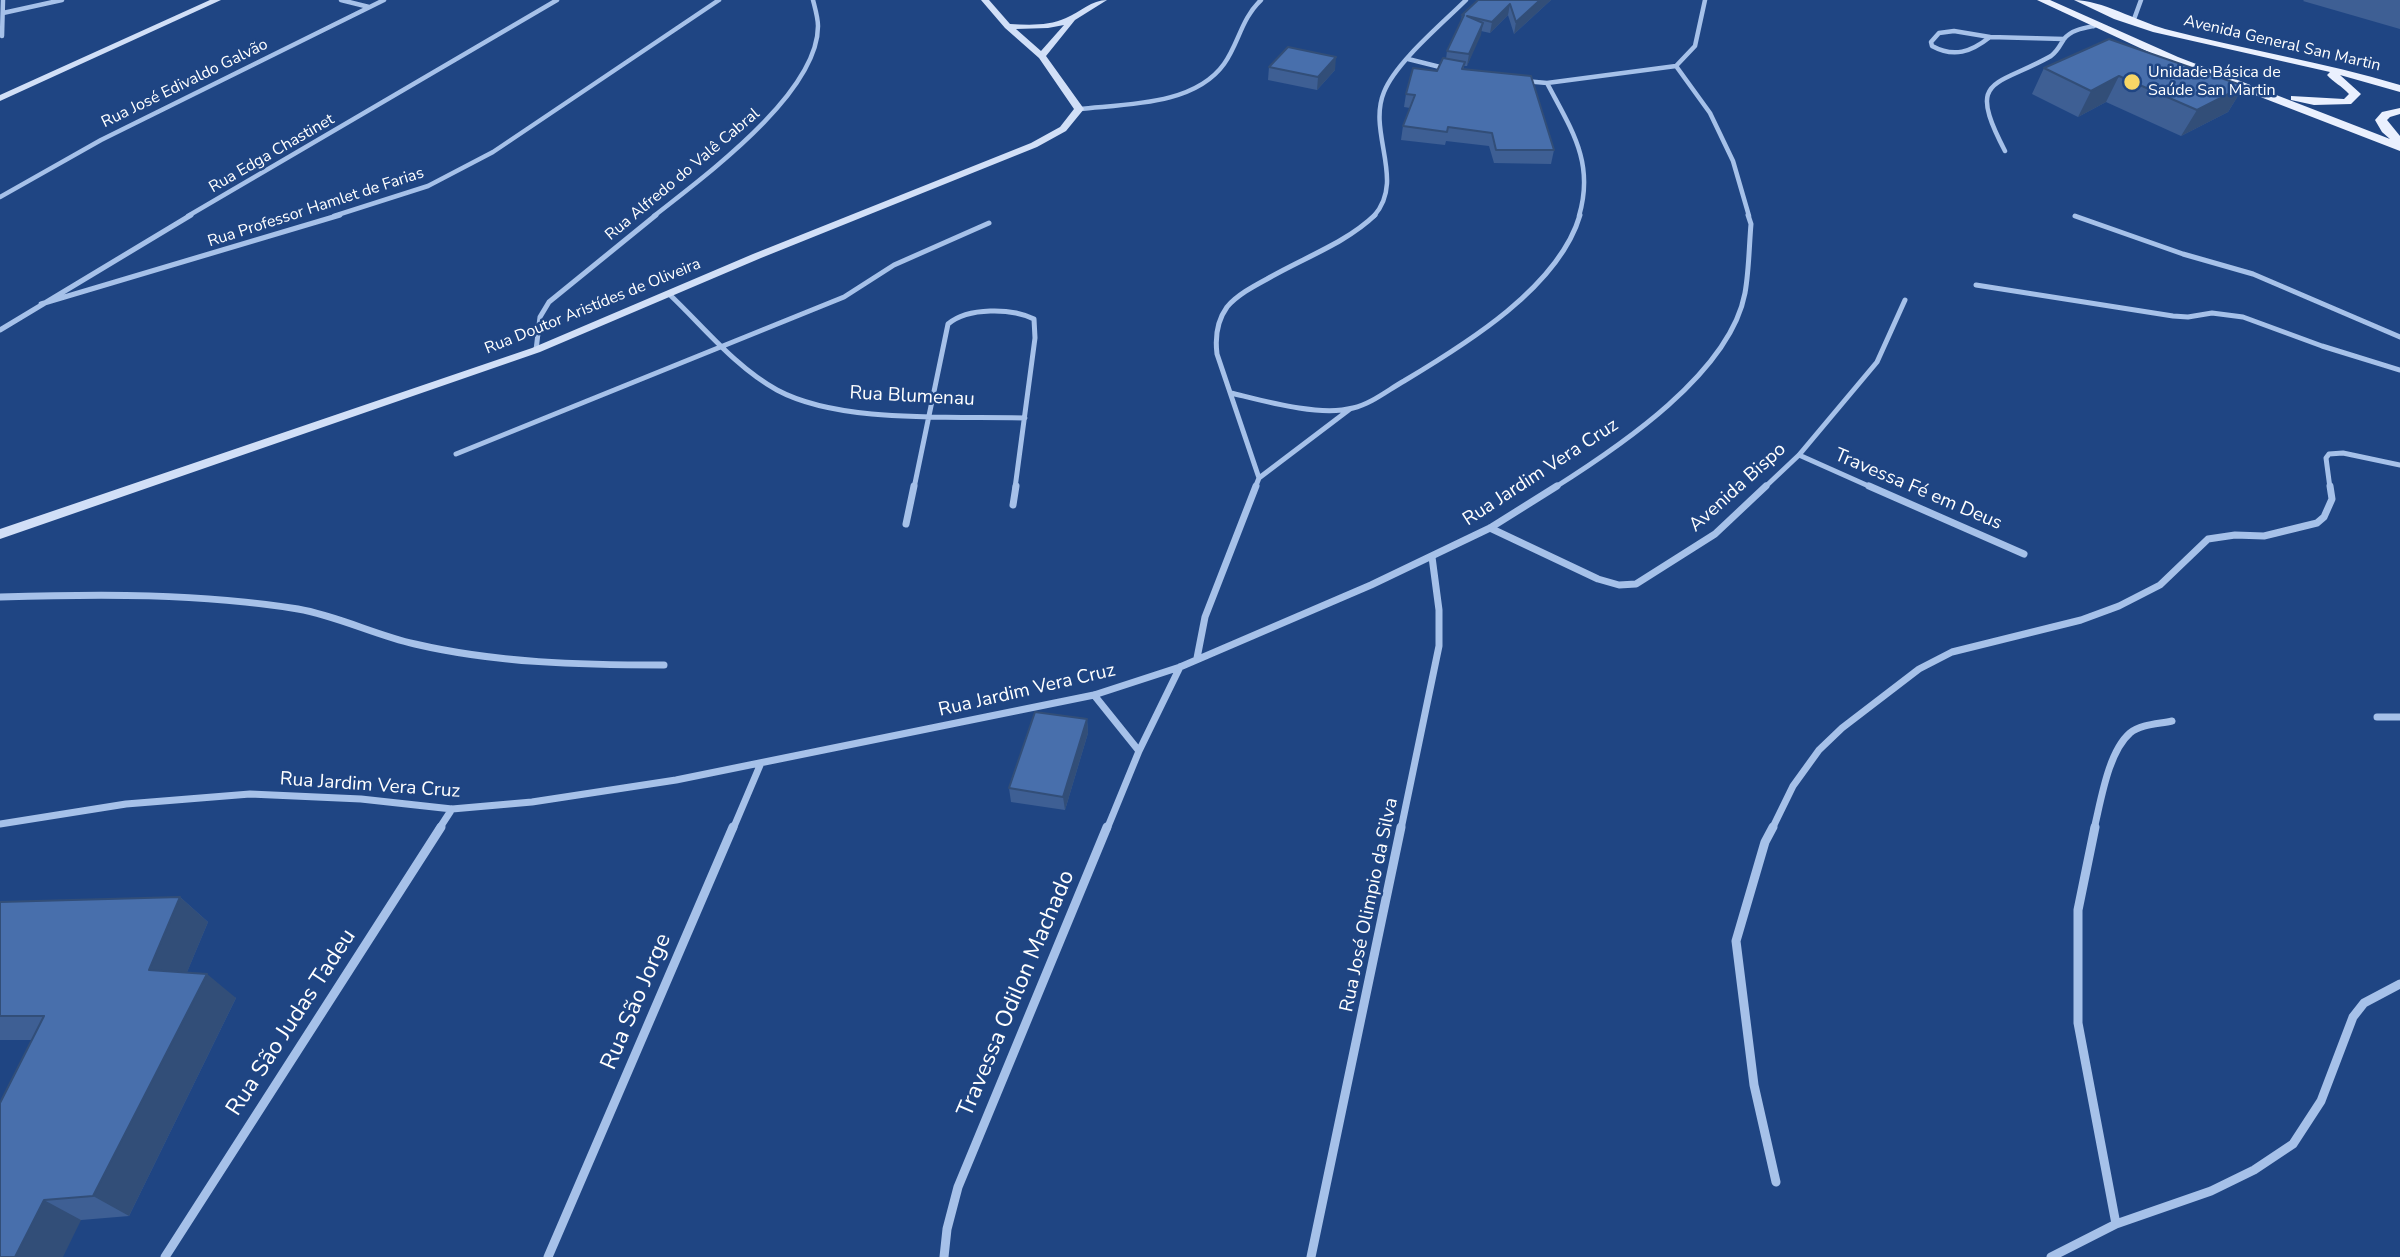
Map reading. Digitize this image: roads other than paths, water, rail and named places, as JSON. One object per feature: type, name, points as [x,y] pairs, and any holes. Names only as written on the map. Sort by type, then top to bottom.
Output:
[{"type":"main road","points":[[0,98],[216,0]]},
{"type":"main road","points":[[1042,57],[1050,44],[1072,21],[1103,0]]},
{"type":"main road","points":[[2042,0],[2094,26],[2240,87],[2400,144]]},
{"type":"main road","name":"Avenida General San Martin","points":[[2078,0],[2177,36],[2400,89]]},
{"type":"main road","points":[[987,1],[1008,26],[1042,57],[1079,109]]},
{"type":"main road","points":[[1008,26],[1051,26],[1072,21]]},
{"type":"main road","points":[[2240,87],[2314,102],[2347,102],[2355,94],[2342,80],[2315,67]]},
{"type":"main road","name":"Rua Doutor Aristídes de Oliveira","points":[[0,534],[536,350],[1034,145],[1063,129],[1079,109]]},
{"type":"main road","points":[[2400,111],[2386,114],[2381,120],[2386,130],[2400,144]]},
{"type":"street","points":[[2,36],[3,0]]},
{"type":"street","points":[[3,13],[62,0]]},
{"type":"street","points":[[341,0],[369,7]]},
{"type":"street","name":"Rua José Edivaldo Galvão","points":[[0,197],[101,140],[384,0]]},
{"type":"street","name":"Rua Edga Chastinet","points":[[0,330],[557,0]]},
{"type":"street","name":"Rua Professor Hamlet de Farias","points":[[41,304],[428,186],[493,152],[719,0]]},
{"type":"street","name":"Rua Alfredo do Valê Cabral","points":[[536,350],[544,309],[559,293],[645,226],[778,110],[811,56],[817,30],[813,0]]},
{"type":"street","points":[[1079,109],[1168,96],[1196,87],[1210,79],[1225,63],[1236,31],[1261,0]]},
{"type":"street","points":[[1259,478],[1218,362],[1216,341],[1219,320],[1232,302],[1345,237],[1366,223],[1381,208],[1388,190],[1377,124],[1377,107],[1382,89],[1466,0]]},
{"type":"street","points":[[1515,79],[1547,83],[1676,66],[1695,46],[1705,0]]},
{"type":"street","points":[[2133,22],[2141,0]]},
{"type":"street","points":[[2005,151],[1985,112],[1987,91],[1999,79],[2057,52],[2063,39],[2076,30],[2094,26]]},
{"type":"street","points":[[1990,37],[1968,53],[1945,53],[1931,42],[1939,33],[1945,31],[1964,31],[1990,37],[2063,39]]},
{"type":"street","points":[[1408,59],[1452,69]]},
{"type":"street","name":"Rua Jardim Vera Cruz","points":[[0,824],[126,804],[250,794],[361,799],[452,809],[602,791],[761,763],[1094,695],[1180,667],[1432,557],[1490,528],[1579,472],[1658,414],[1700,374],[1730,331],[1745,295],[1751,224],[1733,161],[1710,113],[1676,66]]},
{"type":"street","points":[[1197,658],[1205,617],[1259,478],[1350,409],[1411,376],[1497,317],[1537,282],[1566,247],[1582,209],[1585,170],[1575,140],[1547,83]]},
{"type":"street","points":[[2075,216],[2183,254],[2253,274],[2400,337]]},
{"type":"street","points":[[456,454],[844,297],[894,265],[989,223]]},
{"type":"street","points":[[1976,285],[2173,316],[2188,317],[2212,313],[2243,317],[2322,346],[2400,369]]},
{"type":"street","name":"Rua Blumenau","points":[[669,294],[759,377],[779,391],[797,398],[843,410],[1025,418]]},
{"type":"street","name":"Avenida Bispo","points":[[1490,528],[1598,579],[1613,584],[1631,585],[1680,558],[1714,534],[1799,455],[1877,362],[1905,300]]},
{"type":"street","points":[[906,524],[950,320],[965,314],[1018,313],[1031,316],[1035,326],[1013,505]]},
{"type":"street","points":[[1231,393],[1266,401],[1350,409]]},
{"type":"street","points":[[1776,1182],[1755,1085],[1736,941],[1765,842],[1793,786],[1819,750],[1842,728],[1919,669],[1952,652],[2081,620],[2119,606],[2160,585],[2208,539],[2235,535],[2264,536],[2316,523],[2324,517],[2332,499],[2326,467],[2329,454],[2343,453],[2400,465]]},
{"type":"street","name":"Travessa Fé em Deus","points":[[1799,455],[2024,554]]},
{"type":"street","name":"Rua José Olimpio da Silva","points":[[1311,1257],[1439,646],[1439,610],[1432,557]]},
{"type":"street","points":[[0,597],[162,595],[300,609],[412,644],[457,652],[614,666],[664,664]]},
{"type":"street","name":"Travessa Odilon Machado","points":[[944,1257],[947,1229],[958,1187],[1139,751],[1180,667]]},
{"type":"street","points":[[1094,695],[1139,751]]},
{"type":"street","points":[[2377,717],[2400,717]]},
{"type":"street","points":[[2116,1224],[2078,1023],[2078,910],[2088,852],[2112,760],[2130,733],[2142,727],[2172,721]]},
{"type":"street","name":"Rua São Jorge","points":[[548,1257],[761,763]]},
{"type":"street","name":"Rua São Judas Tadeu","points":[[165,1257],[452,809]]},
{"type":"street","points":[[2051,1257],[2116,1224],[2211,1191],[2254,1170],[2293,1144],[2321,1101],[2353,1017],[2364,1003],[2400,984]]},
{"type":"place","name":"Unidade Básica de Saúde San Martin","points":[[2132,82]]}]
